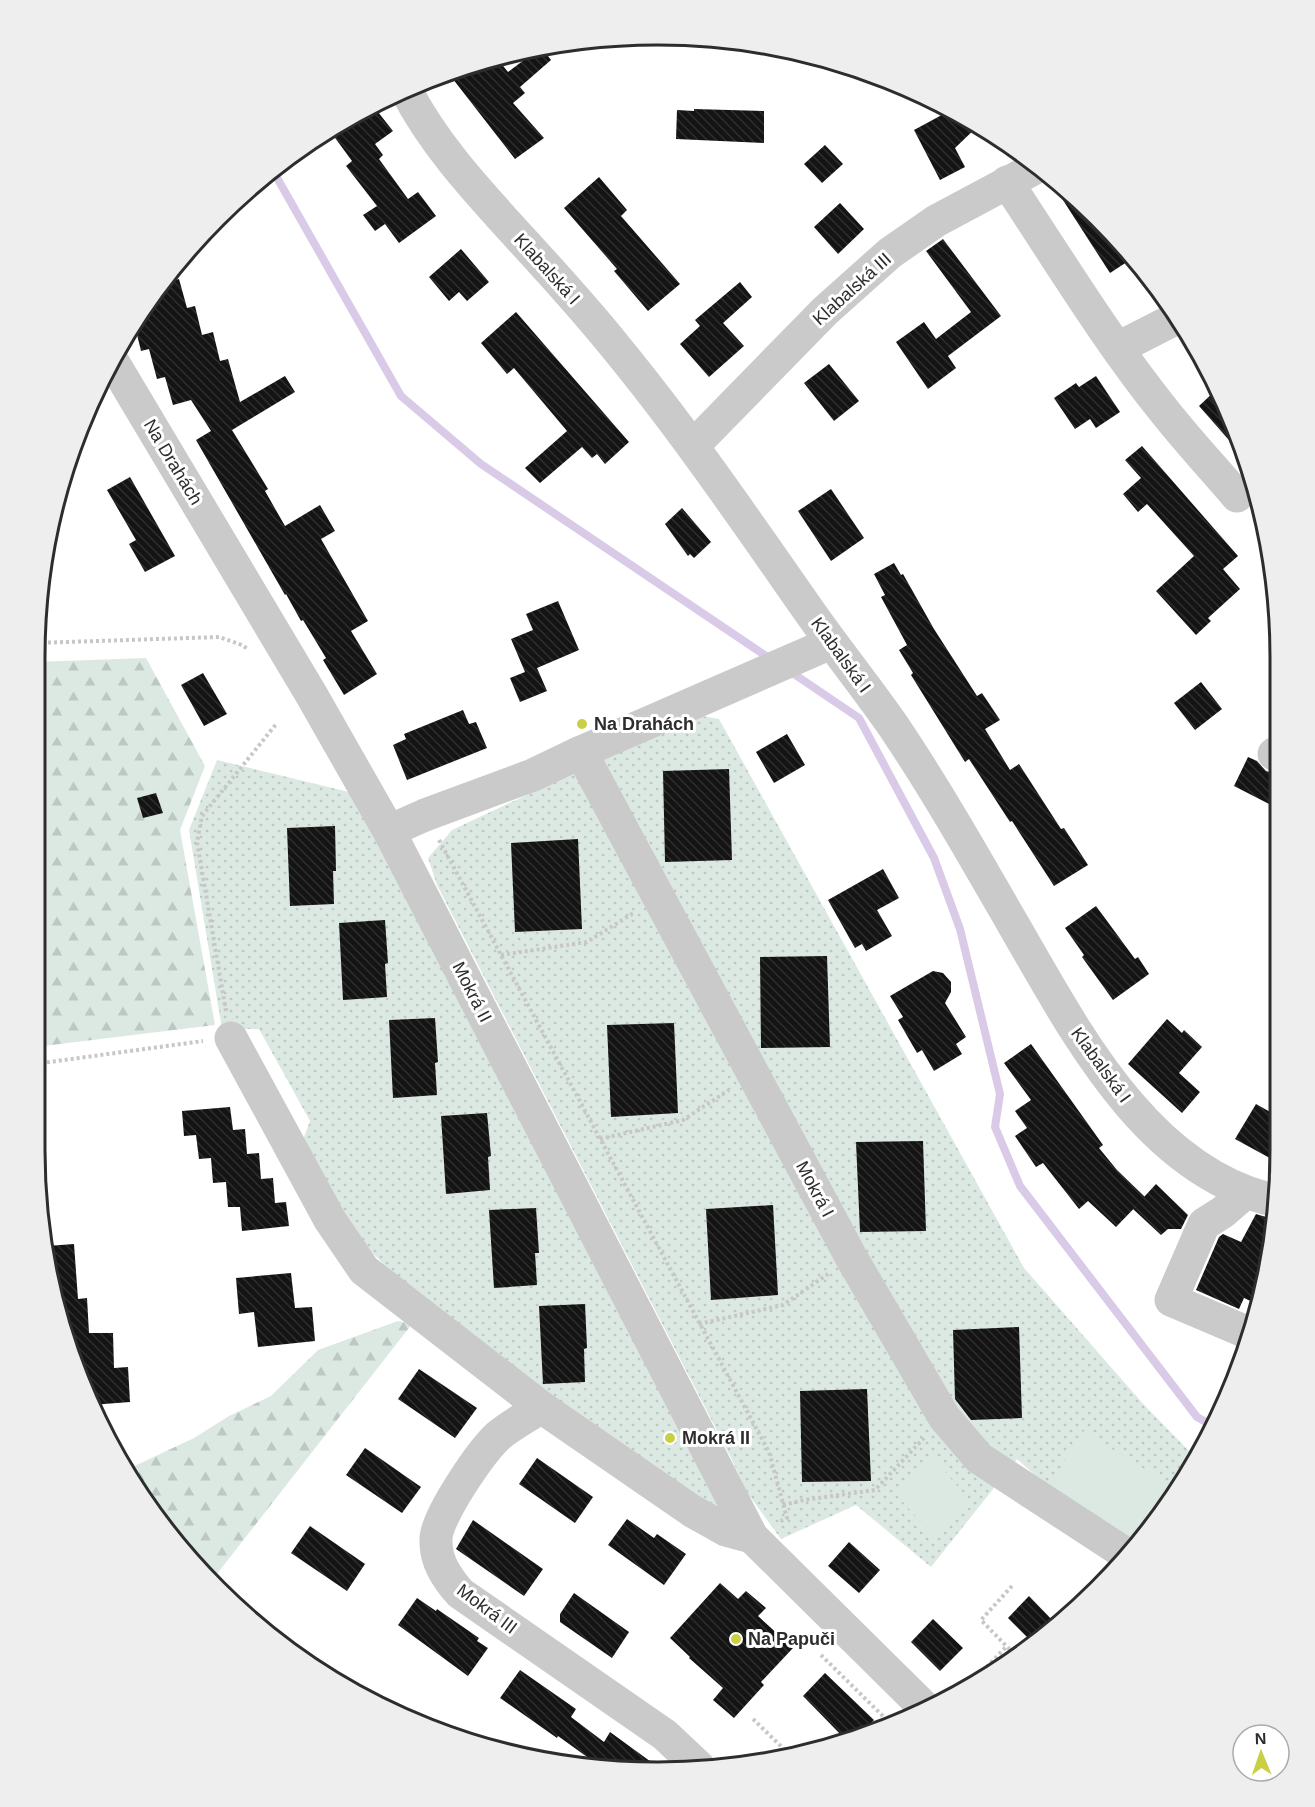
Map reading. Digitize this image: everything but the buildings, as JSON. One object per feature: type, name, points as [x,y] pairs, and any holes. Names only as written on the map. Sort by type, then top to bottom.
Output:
[{"type":"street","name":"Klabalská I","points":[[410,98],[419,116],[471,184],[613,344],[693,446],[831,643],[894,727],[982,870],[1077,1034],[1122,1098],[1176,1150],[1211,1174],[1245,1192],[1268,1199]]},
{"type":"street","name":"Klabalská III","points":[[693,446],[825,311],[890,253],[936,221],[1029,171]]},
{"type":"street","points":[[1007,182],[1118,348],[1164,412],[1237,496]]},
{"type":"street","points":[[1118,348],[1170,322]]},
{"type":"street","name":"Na Drahách","points":[[117,370],[312,694],[389,831]]},
{"type":"street","points":[[389,831],[425,815],[533,775],[831,643]]},
{"type":"street","name":"Mokrá I","points":[[581,752],[851,1257],[944,1417],[979,1458],[1120,1550]]},
{"type":"street","name":"Mokrá II","points":[[389,831],[752,1537],[920,1703]]},
{"type":"street","name":"Mokrá II","points":[[231,1038],[330,1220],[364,1270],[541,1407],[692,1511],[726,1530],[752,1537]]},
{"type":"street","points":[[1242,1330],[1171,1300],[1204,1224],[1223,1212],[1245,1192]]},
{"type":"street","name":"Mokrá III","points":[[541,1407],[498,1437],[462,1484],[439,1524],[436,1549],[441,1567],[460,1593],[664,1735],[693,1761]]},
{"type":"path","points":[[45,643],[219,637],[242,645],[257,657]]},
{"type":"path","points":[[45,1063],[231,1038],[197,842],[202,816],[277,723]]},
{"type":"path","points":[[425,815],[769,1452],[787,1518]]},
{"type":"path","points":[[501,955],[587,942],[660,897]]},
{"type":"path","points":[[600,1139],[683,1120],[753,1073]]},
{"type":"path","points":[[699,1324],[783,1305],[851,1257]]},
{"type":"path","points":[[783,1505],[875,1490],[944,1417]]},
{"type":"path","points":[[1010,1650],[981,1620],[1012,1586]]},
{"type":"path","points":[[989,1665],[1007,1646]]},
{"type":"path","points":[[821,1655],[885,1718]]},
{"type":"path","points":[[753,1719],[783,1749]]},
{"type":"green space","points":[[146,658],[205,766],[180,830],[215,1025],[45,1046],[45,662]]},
{"type":"green space","points":[[697,715],[719,719],[1024,1268],[1145,1406],[1190,1452],[1167,1490],[1130,1538],[1048,1487],[1017,1459],[931,1567],[856,1505],[781,1539],[748,1494],[437,885],[428,858],[452,830]]},
{"type":"green space","points":[[217,760],[349,792],[393,869],[726,1513],[649,1472],[399,1280],[359,1239],[303,1140],[310,1121],[259,1029],[222,1029],[189,830]]},
{"type":"green space","points":[[398,1321],[412,1324],[216,1575],[172,1522],[133,1466],[194,1438],[229,1416],[271,1396],[318,1350]]},
{"type":"green space","points":[[1083,1431],[1170,1485],[1130,1538],[1048,1487]]},
{"type":"green space","points":[[932,1457],[973,1504],[935,1538],[893,1491]]},
{"type":"waterway","points":[[277,178],[401,396],[481,464],[772,660]]},
{"type":"waterway","points":[[788,670],[859,718],[934,858],[960,929],[1000,1094],[995,1127],[1020,1186],[1197,1417],[1206,1422]]},
{"type":"place","name":"Na Drahách","points":[[582,724]]},
{"type":"place","name":"Mokrá II","points":[[670,1438]]},
{"type":"place","name":"Na Papuči","points":[[736,1639]]}]
